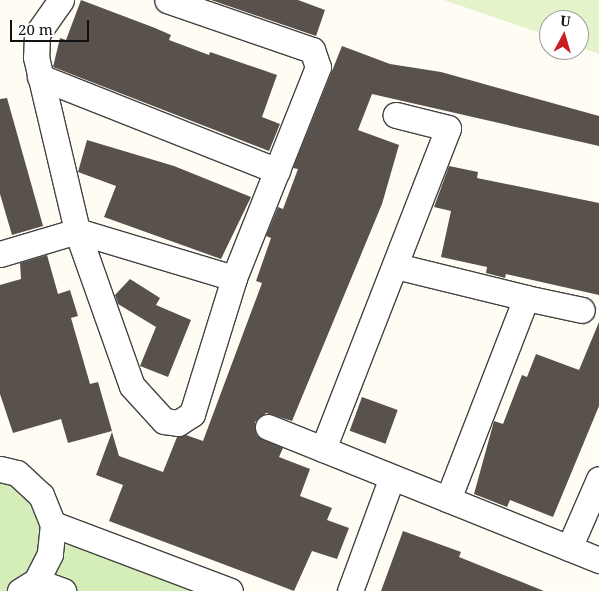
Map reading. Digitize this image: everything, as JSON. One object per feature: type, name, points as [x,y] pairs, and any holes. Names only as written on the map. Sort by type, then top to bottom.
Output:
[{"type":"street","points":[[61,0],[37,34],[40,77],[77,231],[132,386],[164,421],[178,423],[192,414],[234,278],[318,66],[315,53],[167,0]]},
{"type":"street","points":[[40,77],[277,171]]},
{"type":"street","points":[[323,449],[396,266],[448,128],[396,115]]},
{"type":"street","points":[[0,254],[77,231],[234,278]]},
{"type":"street","points":[[396,266],[582,310]]},
{"type":"street","points":[[448,499],[526,298]]},
{"type":"street","points":[[268,427],[599,560]]},
{"type":"street","points":[[0,469],[17,473],[41,495],[53,524],[50,554],[28,586],[63,591]]},
{"type":"street","points":[[350,591],[392,477]]},
{"type":"street","points":[[569,548],[599,479]]},
{"type":"street","points":[[53,524],[230,591]]},
{"type":"green space","points":[[444,0],[599,0],[599,54],[589,50],[589,10],[539,10],[539,33]]},
{"type":"green space","points":[[0,469],[53,524],[230,591],[0,591]]},
{"type":"building","points":[[81,0],[171,35],[169,40],[209,55],[210,52],[277,75],[262,117],[280,124],[269,151],[53,67],[60,38],[66,40]]},
{"type":"building","points":[[211,0],[298,0],[325,10],[316,36]]},
{"type":"building","points":[[342,46],[390,64],[441,72],[599,116],[599,146],[372,94],[358,130],[399,145],[382,204],[292,421],[266,413],[255,422],[257,436],[283,448],[279,457],[310,469],[300,496],[332,508],[327,520],[349,528],[337,559],[312,551],[294,591],[109,521],[123,485],[96,475],[112,432],[119,456],[163,472],[177,437],[186,435],[203,441],[262,283],[256,281],[271,238],[266,236],[278,207],[283,209],[298,169],[293,168]]},
{"type":"building","points":[[7,98],[43,226],[12,235],[0,194],[0,99]]},
{"type":"building","points":[[87,140],[174,166],[251,197],[221,259],[104,217],[116,186],[78,172]]},
{"type":"building","points":[[449,166],[478,172],[477,178],[599,203],[599,295],[506,274],[505,278],[486,273],[487,267],[441,257],[451,211],[434,207]]},
{"type":"building","points":[[47,255],[58,294],[70,290],[78,316],[71,318],[90,384],[98,382],[112,431],[68,443],[61,419],[13,433],[0,394],[0,285],[21,279],[20,263]]},
{"type":"building","points":[[130,279],[160,298],[156,305],[191,320],[168,377],[140,366],[156,327],[118,304],[115,295]]},
{"type":"building","points":[[599,322],[599,406],[553,517],[510,500],[507,507],[474,494],[494,421],[503,424],[522,375],[527,377],[536,354],[579,370]]},
{"type":"building","points":[[362,397],[398,410],[385,444],[350,431]]},
{"type":"building","points":[[403,531],[461,552],[459,557],[544,591],[381,591]]}]
